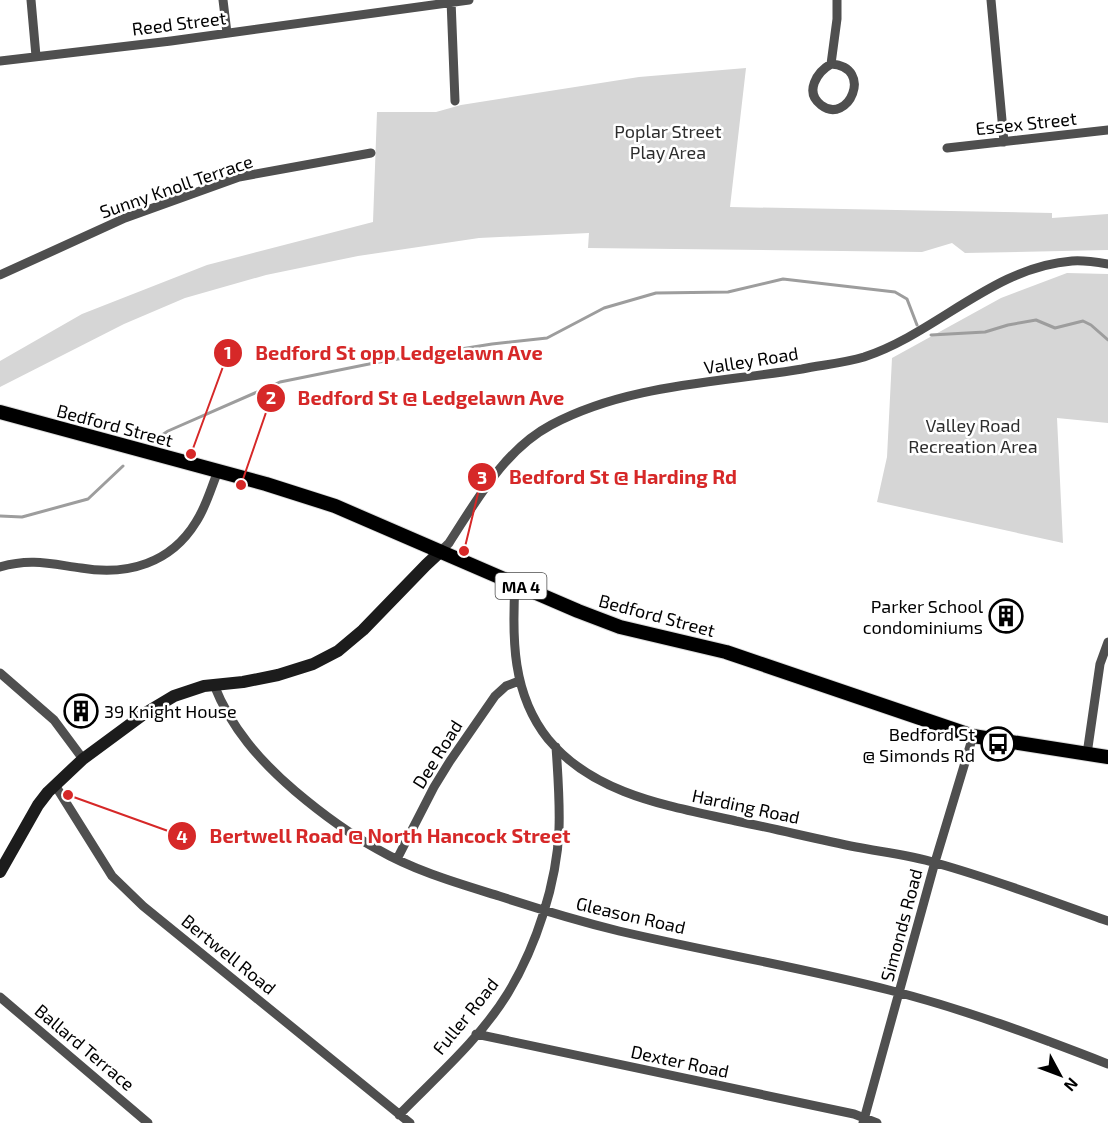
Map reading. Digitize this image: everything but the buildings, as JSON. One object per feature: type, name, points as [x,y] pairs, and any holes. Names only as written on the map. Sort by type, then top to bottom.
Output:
[{"type":"main road","name":"Bedford Street","points":[[0,412],[218,471],[335,506],[620,627],[726,652],[973,736],[1108,757]]},
{"type":"street","points":[[31,0],[36,56]]},
{"type":"street","points":[[223,0],[227,33]]},
{"type":"street","name":"Reed Street","points":[[0,61],[469,0]]},
{"type":"street","points":[[831,64],[837,0]]},
{"type":"street","points":[[991,0],[1004,142]]},
{"type":"street","points":[[451,2],[455,101]]},
{"type":"street","points":[[831,64],[845,67],[850,72],[855,85],[854,93],[846,104],[832,109],[818,103],[813,91],[815,78],[823,68],[831,64]]},
{"type":"street","name":"Essex Street","points":[[947,148],[1108,130]]},
{"type":"street","name":"Sunny Knoll Terrace","points":[[0,275],[125,218],[239,177],[371,153]]},
{"type":"street","name":"Valley Road","points":[[441,551],[493,477],[512,455],[533,436],[570,416],[615,399],[643,392],[771,374],[862,358],[885,350],[914,335],[1014,275],[1073,260],[1108,264]]},
{"type":"street","points":[[0,567],[30,560],[111,571],[133,569],[156,561],[186,539],[198,520],[218,471]]},
{"type":"street","points":[[0,872],[38,804],[55,785],[83,759],[146,712],[174,696],[204,686],[278,675],[313,664],[338,651],[363,630],[441,551]]},
{"type":"street","name":"Harding Road","points":[[515,584],[513,626],[515,656],[519,681],[532,714],[549,740],[573,764],[593,777],[635,797],[680,809],[935,862],[1108,921]]},
{"type":"street","points":[[1087,754],[1100,664],[1108,642]]},
{"type":"street","points":[[0,673],[54,720],[83,759]]},
{"type":"street","name":"Dee Road","points":[[397,858],[434,787],[456,752],[495,696],[506,687],[519,681]]},
{"type":"street","name":"Gleason Road","points":[[214,685],[241,735],[254,752],[281,779],[323,814],[378,850],[428,873],[543,910],[618,930],[934,1002],[1025,1032],[1108,1064]]},
{"type":"street","name":"Simonds Road","points":[[864,1121],[935,862],[973,736]]},
{"type":"street","name":"Fuller Road","points":[[399,1115],[476,1034],[508,994],[533,941],[554,870],[559,831],[556,747]]},
{"type":"street","name":"Bertwell Road","points":[[55,785],[112,876],[143,906],[410,1123]]},
{"type":"street","name":"Ballard Terrace","points":[[0,997],[148,1123]]},
{"type":"street","name":"Dexter Road","points":[[476,1034],[854,1113],[864,1121],[877,1123]]},
{"type":"green space","name":"Poplar Street Play Area","points":[[746,68],[730,207],[1052,213],[1052,218],[1108,214],[1108,250],[965,253],[952,243],[922,252],[588,248],[589,233],[479,238],[358,256],[266,275],[185,298],[124,324],[0,387],[0,361],[82,314],[207,265],[373,222],[377,112],[436,112],[461,105],[639,77]]},
{"type":"green space","name":"Valley Road Recreation Area","points":[[1067,273],[1108,274],[1108,423],[1057,418],[1063,543],[877,502],[887,457],[892,358],[1001,298]]},
{"type":"waterway","points":[[159,437],[280,382],[379,362],[492,344],[547,338],[604,308],[656,293],[728,292],[783,279],[895,292],[907,299],[917,325]]},
{"type":"waterway","points":[[931,335],[985,332],[1036,320],[1055,328],[1083,321],[1108,340]]},
{"type":"waterway","points":[[0,516],[22,517],[88,499],[123,466]]},
{"type":"place","name":"Bedford St opp Ledgelawn Ave","points":[[191,454]]},
{"type":"place","name":"Bedford St @ Ledgelawn Ave","points":[[241,485]]},
{"type":"place","name":"Bedford St @ Harding Rd","points":[[464,551]]},
{"type":"place","name":"Parker School condominiums","points":[[1006,616]]},
{"type":"place","name":"39 Knight House","points":[[81,711]]},
{"type":"place","name":"Bedford St @ Simonds Rd","points":[[998,744]]},
{"type":"place","name":"Bertwell Road @ North Hancock Street","points":[[68,795]]}]
